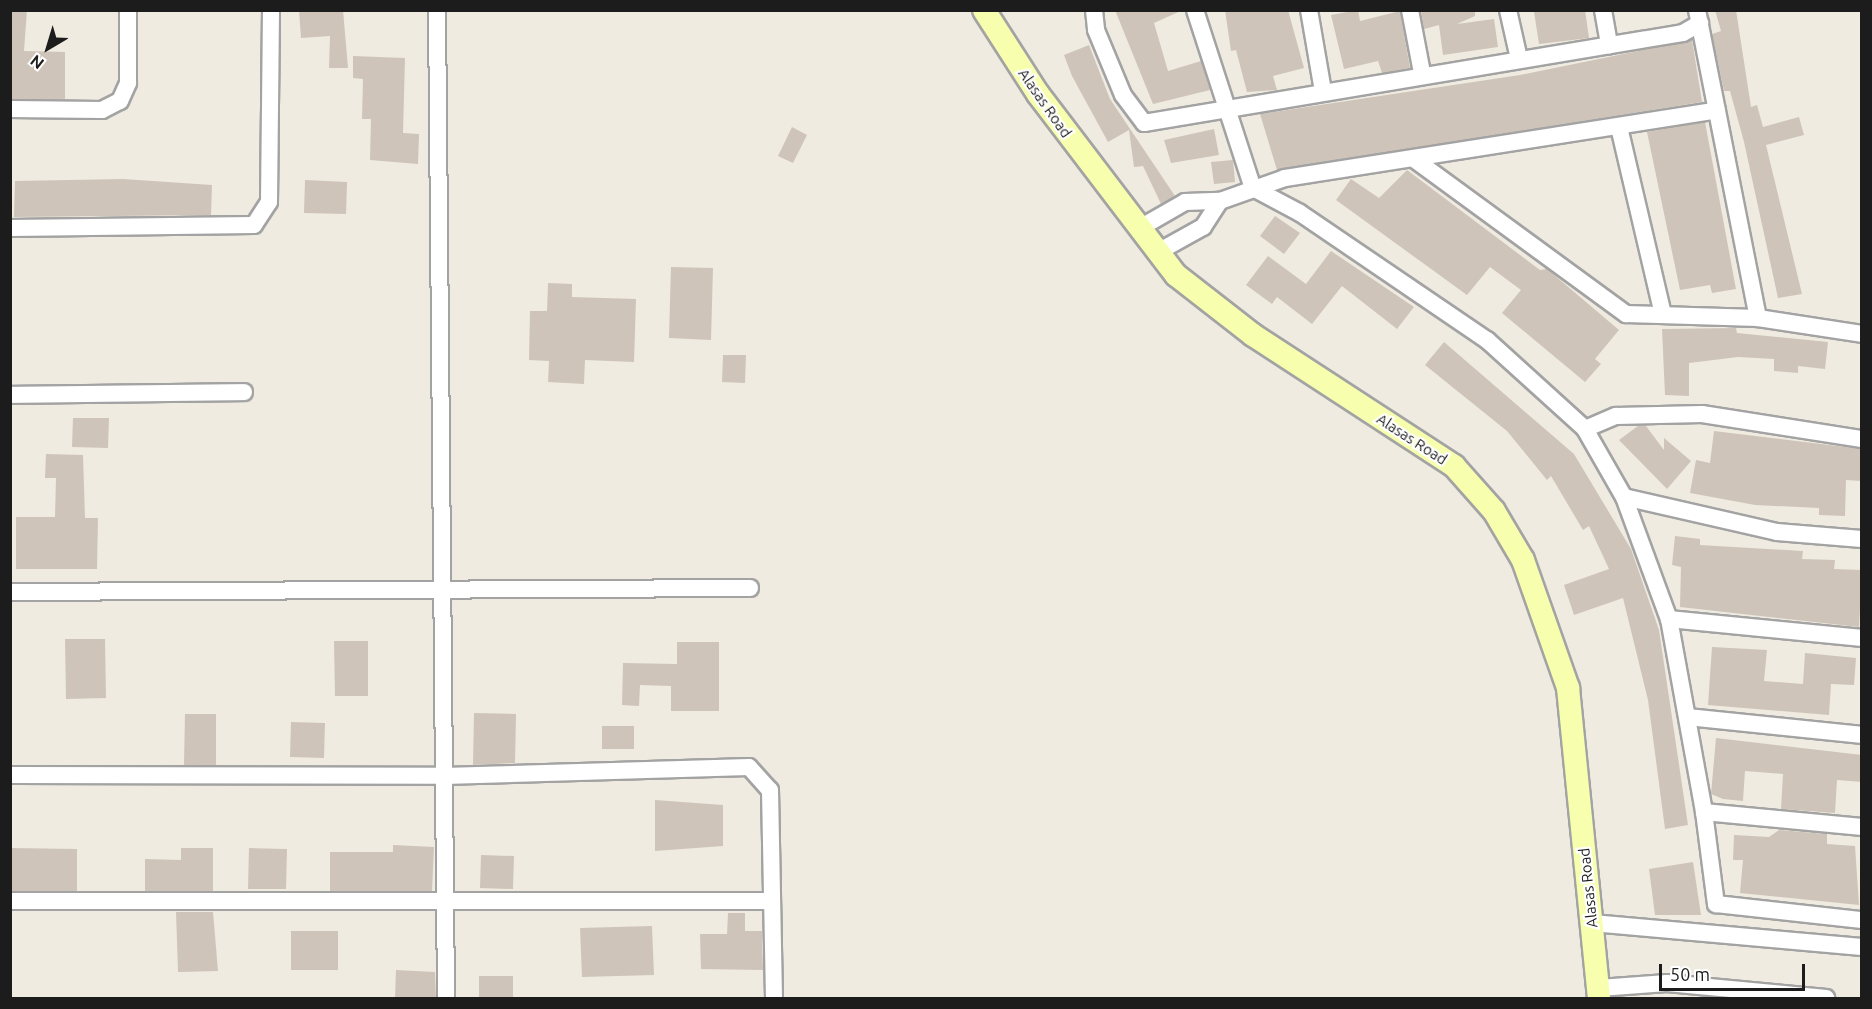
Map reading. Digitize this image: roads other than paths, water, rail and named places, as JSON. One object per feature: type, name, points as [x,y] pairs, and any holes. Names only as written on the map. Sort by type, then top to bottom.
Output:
[{"type":"street","points":[[10,110],[102,110],[120,101],[128,83],[128,10]]},
{"type":"street","points":[[10,228],[254,225],[269,202],[271,10]]},
{"type":"street","points":[[437,10],[446,999]]},
{"type":"street","name":"Alasas Road","points":[[984,10],[1156,253],[1207,303],[1454,466],[1494,511],[1531,579],[1568,688],[1599,993]]},
{"type":"street","points":[[1094,10],[1096,30],[1133,115],[1144,123],[1422,73],[1683,33],[1698,17]]},
{"type":"street","points":[[1195,10],[1225,110],[1253,188],[1300,213],[1487,340],[1585,429],[1624,497],[1670,620],[1704,812],[1716,904],[1862,920]]},
{"type":"street","points":[[1309,10],[1323,91]]},
{"type":"street","points":[[1410,10],[1422,73]]},
{"type":"street","points":[[1508,10],[1519,59]]},
{"type":"street","points":[[1603,10],[1610,45]]},
{"type":"street","points":[[1698,17],[1758,318]]},
{"type":"street","points":[[1138,228],[1185,202],[1220,201],[1285,178],[1717,110]]},
{"type":"street","points":[[1619,127],[1663,314]]},
{"type":"street","points":[[1414,159],[1613,307],[1626,314],[1758,318],[1862,334]]},
{"type":"street","points":[[1156,253],[1203,227],[1220,201]]},
{"type":"street","points":[[10,395],[244,392]]},
{"type":"street","points":[[1585,429],[1616,416],[1702,414],[1862,439]]},
{"type":"street","points":[[1624,497],[1777,532],[1862,539]]},
{"type":"street","points":[[10,592],[444,592],[750,588]]},
{"type":"street","points":[[1670,620],[1862,638]]},
{"type":"street","points":[[1688,717],[1862,735]]},
{"type":"street","points":[[10,775],[444,776],[749,767],[770,790],[774,999]]},
{"type":"street","points":[[1704,812],[1862,827]]},
{"type":"street","points":[[10,901],[445,899],[772,902]]},
{"type":"street","points":[[1592,923],[1862,947]]},
{"type":"street","points":[[1599,993],[1641,982],[1696,992],[1826,999]]}]
